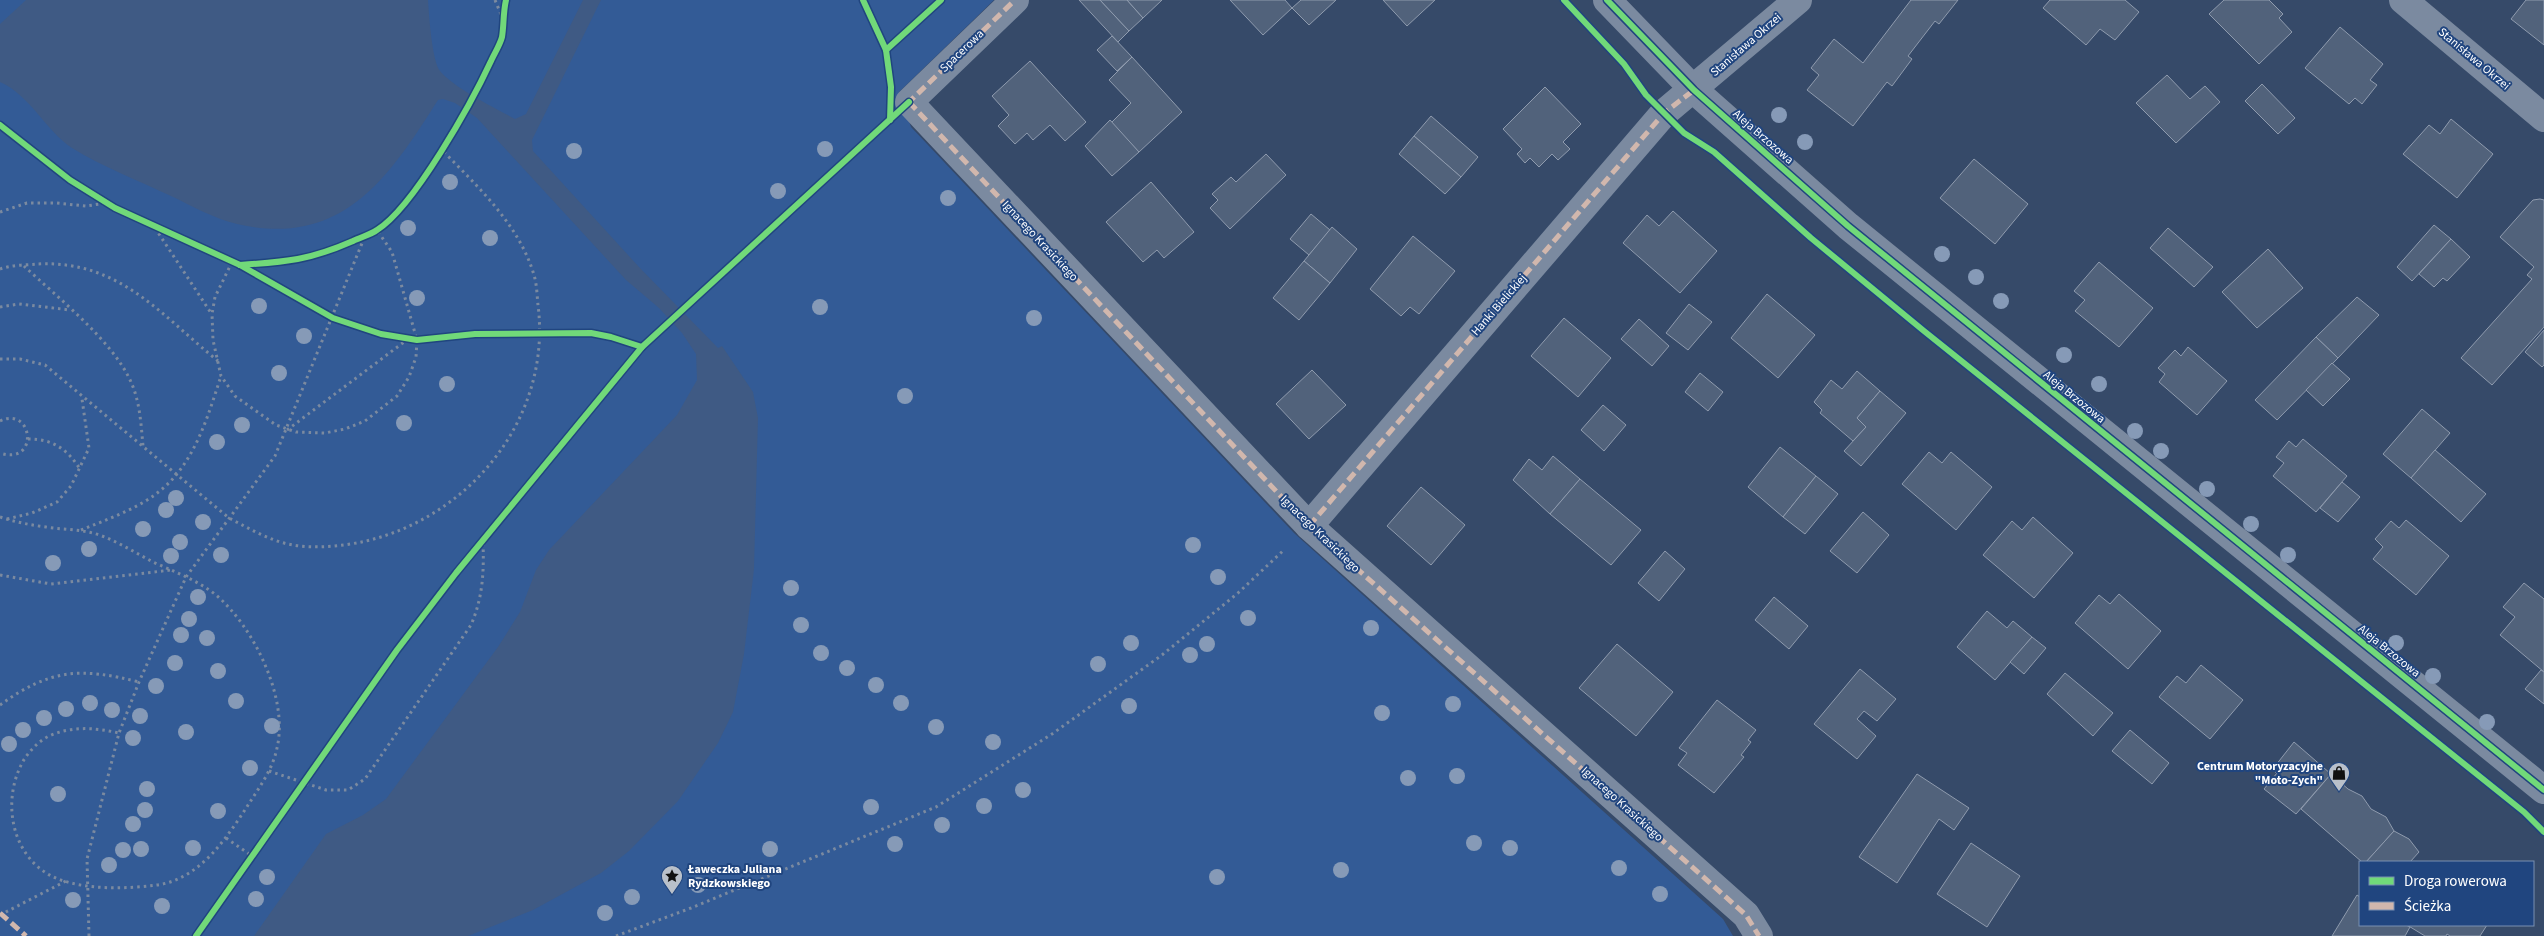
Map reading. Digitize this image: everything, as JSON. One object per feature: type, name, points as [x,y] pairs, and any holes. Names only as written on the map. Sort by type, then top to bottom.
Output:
[{"type":"street","name":"Spacerowa","points":[[909,102],[1015,0]]},
{"type":"street","name":"Aleja Brzozowa","points":[[1608,0],[1694,90],[1848,226],[2544,790]]},
{"type":"street","name":"Stanisława Okrzei","points":[[1694,90],[1798,0]]},
{"type":"street","name":"Stanisława Okrzei","points":[[2403,0],[2544,118]]},
{"type":"street","name":"Hanki Bielickiej","points":[[1309,526],[1664,113],[1694,90]]},
{"type":"street","name":"Ignacego Krasickiego","points":[[909,102],[1309,526],[1746,915],[1759,936]]},
{"type":"path","points":[[495,0],[502,17]]},
{"type":"path","points":[[0,359],[20,359],[45,366],[229,518],[253,532],[282,542],[312,546],[345,546],[390,536],[424,520],[455,500],[485,472],[507,442],[523,413],[538,360],[541,332],[534,276],[521,244],[496,206],[441,149]]},
{"type":"path","points":[[0,212],[28,203],[56,202],[86,206],[107,203]]},
{"type":"path","points":[[155,228],[212,314]]},
{"type":"path","points":[[232,262],[216,297],[212,314],[213,340],[221,376],[235,396],[261,416],[287,430],[325,433],[345,429],[365,421],[397,396],[410,377],[417,340],[392,252],[377,230]]},
{"type":"path","points":[[89,936],[86,885],[87,859],[119,733],[139,682],[186,577],[275,456],[365,236]]},
{"type":"path","points":[[0,269],[54,263],[98,271],[154,306],[218,361]]},
{"type":"path","points":[[24,265],[93,331],[119,362],[131,381],[139,404],[143,446]]},
{"type":"path","points":[[0,307],[19,304],[70,310]]},
{"type":"path","points":[[287,430],[408,339]]},
{"type":"path","points":[[80,530],[130,510],[160,491],[176,474],[192,451],[205,424],[221,376]]},
{"type":"path","points":[[7,519],[32,513],[57,502],[71,486],[81,470],[88,448],[82,398]]},
{"type":"path","points":[[0,421],[12,418],[21,421],[27,429],[28,439],[25,448],[17,454],[8,455],[0,452]]},
{"type":"path","points":[[28,439],[53,442],[64,449],[81,470]]},
{"type":"path","points":[[0,517],[47,528],[80,530],[102,536],[186,577],[216,596],[238,619],[259,651],[271,680],[278,717],[278,746],[269,771],[226,838],[200,865],[160,885],[122,887],[86,885],[66,881],[42,871],[25,856],[12,832],[7,802],[10,782],[18,766],[33,747],[52,734],[79,728],[119,733]]},
{"type":"path","points":[[616,936],[700,905],[936,807],[1052,734],[1162,655],[1238,593],[1309,526]]},
{"type":"path","points":[[269,771],[326,790],[348,790],[365,779],[471,625],[479,605],[484,576],[483,542]]},
{"type":"path","points":[[0,576],[51,584],[172,570]]},
{"type":"path","points":[[0,705],[32,683],[60,675],[95,673],[139,682]]},
{"type":"path","points":[[226,838],[252,856]]},
{"type":"path","points":[[0,915],[66,881]]},
{"type":"shaded area","points":[[0,0],[994,0],[899,92],[911,127],[1294,533],[1723,919],[1733,936],[0,936]]},
{"type":"shaded area","points":[[26,0],[428,0],[433,48],[440,71],[465,91],[515,119],[526,114],[583,0],[601,0],[532,140],[533,151],[639,267],[718,348],[722,346],[753,392],[758,418],[754,569],[744,654],[733,712],[718,743],[678,801],[629,851],[601,873],[533,910],[468,936],[254,936],[326,834],[363,815],[386,799],[498,647],[520,612],[536,570],[549,550],[677,415],[697,380],[696,354],[682,333],[659,308],[626,280],[477,118],[455,103],[443,99],[438,100],[400,156],[380,180],[358,201],[334,216],[306,226],[274,229],[229,222],[96,161],[62,141],[21,96],[0,82],[0,24]]},
{"type":"building","points":[[1079,0],[1100,0],[1129,31],[1118,42]]},
{"type":"building","points":[[1100,0],[1127,0],[1143,18],[1129,31]]},
{"type":"building","points":[[1127,0],[1162,0],[1143,18]]},
{"type":"building","points":[[1230,0],[1285,0],[1292,8],[1263,35]]},
{"type":"building","points":[[1301,0],[1336,0],[1309,25],[1292,8]]},
{"type":"building","points":[[1383,0],[1435,0],[1407,26]]},
{"type":"building","points":[[1911,0],[1958,0],[1939,24],[1935,21],[1908,56],[1912,59],[1892,86],[1887,82],[1853,126],[1807,90],[1819,75],[1811,68],[1834,39],[1863,63]]},
{"type":"building","points":[[2050,0],[2125,0],[2139,12],[2115,40],[2100,29],[2086,45],[2043,8]]},
{"type":"building","points":[[2224,0],[2269,0],[2283,14],[2279,18],[2292,32],[2259,64],[2209,14]]},
{"type":"building","points":[[2526,0],[2544,0],[2544,45],[2511,19]]},
{"type":"building","points":[[2340,27],[2383,64],[2370,80],[2377,85],[2362,104],[2355,98],[2349,104],[2305,68]]},
{"type":"building","points":[[1112,36],[1132,57],[1117,71],[1097,50]]},
{"type":"building","points":[[1132,57],[1182,112],[1139,152],[1111,123],[1131,103],[1109,80]]},
{"type":"building","points":[[1030,61],[1086,122],[1065,141],[1050,125],[1033,140],[1027,133],[1015,144],[998,126],[1009,115],[992,96]]},
{"type":"building","points":[[2167,75],[2190,99],[2205,86],[2220,102],[2176,143],[2136,103]]},
{"type":"building","points":[[2262,84],[2295,118],[2278,134],[2245,101]]},
{"type":"building","points":[[1545,87],[1581,124],[1563,142],[1570,149],[1558,160],[1552,154],[1539,167],[1530,158],[1525,163],[1517,154],[1522,149],[1503,129]]},
{"type":"building","points":[[1431,116],[1478,157],[1461,177],[1414,136]]},
{"type":"building","points":[[2451,119],[2493,154],[2457,198],[2403,154],[2429,125],[2440,134]]},
{"type":"building","points":[[1110,120],[1139,152],[1112,176],[1085,146]]},
{"type":"building","points":[[1414,136],[1461,177],[1445,194],[1399,154]]},
{"type":"building","points":[[1266,154],[1286,175],[1230,229],[1210,208],[1218,200],[1212,194],[1231,177],[1236,182]]},
{"type":"building","points":[[1974,159],[2028,204],[1995,244],[1940,198]]},
{"type":"building","points":[[1151,182],[1194,232],[1164,258],[1157,250],[1143,262],[1106,222]]},
{"type":"building","points":[[2533,200],[2544,200],[2544,327],[2492,385],[2461,358],[2532,279],[2527,275],[2534,267],[2500,237]]},
{"type":"building","points":[[1673,211],[1717,251],[1680,293],[1623,243],[1647,215],[1659,226]]},
{"type":"building","points":[[1311,214],[1330,230],[1309,255],[1290,239]]},
{"type":"building","points":[[2434,225],[2451,239],[2412,281],[2397,267]]},
{"type":"building","points":[[1332,227],[1357,249],[1330,283],[1304,261]]},
{"type":"building","points":[[2168,228],[2213,267],[2194,287],[2150,248]]},
{"type":"building","points":[[1413,236],[1455,271],[1419,314],[1410,307],[1401,316],[1370,289]]},
{"type":"building","points":[[2451,239],[2470,257],[2447,281],[2443,278],[2434,287],[2419,274]]},
{"type":"building","points":[[2268,249],[2303,288],[2257,328],[2222,292]]},
{"type":"building","points":[[1304,261],[1330,283],[1299,320],[1273,298]]},
{"type":"building","points":[[2099,262],[2153,308],[2119,347],[2075,311],[2085,300],[2074,291]]},
{"type":"building","points":[[1767,294],[1815,335],[1778,378],[1731,338]]},
{"type":"building","points":[[2357,297],[2379,315],[2338,358],[2316,337]]},
{"type":"building","points":[[1689,304],[1712,322],[1688,350],[1666,333]]},
{"type":"building","points":[[1564,318],[1611,358],[1578,397],[1531,356]]},
{"type":"building","points":[[1639,319],[1669,346],[1652,366],[1621,339]]},
{"type":"building","points":[[2544,330],[2544,365],[2542,367],[2525,352]]},
{"type":"building","points":[[2316,337],[2338,358],[2277,420],[2255,400]]},
{"type":"building","points":[[2188,347],[2227,381],[2197,415],[2159,382],[2165,374],[2158,368],[2175,350],[2181,356]]},
{"type":"building","points":[[2332,363],[2350,379],[2323,406],[2306,390]]},
{"type":"building","points":[[1312,370],[1346,405],[1309,439],[1276,404]]},
{"type":"building","points":[[1857,371],[1880,391],[1857,418],[1866,427],[1853,441],[1820,413],[1822,410],[1814,402],[1831,380],[1842,389]]},
{"type":"building","points":[[1700,373],[1723,392],[1708,411],[1685,392]]},
{"type":"building","points":[[1880,391],[1906,413],[1861,466],[1844,451],[1866,427],[1857,418]]},
{"type":"building","points":[[1603,405],[1626,425],[1604,451],[1581,430]]},
{"type":"building","points":[[2422,409],[2450,433],[2411,478],[2383,454]]},
{"type":"building","points":[[2303,439],[2347,476],[2316,512],[2273,476],[2284,463],[2276,457],[2289,441],[2296,447]]},
{"type":"building","points":[[1780,447],[1816,476],[1783,517],[1748,487]]},
{"type":"building","points":[[2435,450],[2486,494],[2461,522],[2411,478]]},
{"type":"building","points":[[1929,452],[1942,463],[1951,452],[1992,487],[1956,530],[1902,484]]},
{"type":"building","points":[[1553,456],[1580,479],[1550,514],[1513,480],[1529,459],[1542,470]]},
{"type":"building","points":[[1816,476],[1838,494],[1805,534],[1783,517]]},
{"type":"building","points":[[1580,479],[1641,530],[1611,565],[1550,514]]},
{"type":"building","points":[[2342,482],[2360,497],[2338,522],[2320,508]]},
{"type":"building","points":[[1421,487],[1465,525],[1431,565],[1387,526]]},
{"type":"building","points":[[1863,512],[1889,535],[1857,573],[1830,551]]},
{"type":"building","points":[[2033,517],[2073,553],[2034,598],[1983,555],[2012,521],[2022,530]]},
{"type":"building","points":[[2406,520],[2449,556],[2416,595],[2373,559],[2383,547],[2375,539],[2391,521],[2399,528]]},
{"type":"building","points":[[1665,551],[1685,569],[1659,601],[1638,583]]},
{"type":"building","points":[[2524,583],[2544,599],[2544,672],[2500,635],[2515,617],[2503,607]]},
{"type":"building","points":[[2119,594],[2161,631],[2128,669],[2075,623],[2099,595],[2110,604]]},
{"type":"building","points":[[1774,597],[1808,626],[1789,649],[1755,620]]},
{"type":"building","points":[[1987,611],[2007,628],[2013,621],[2032,637],[1995,680],[1957,647]]},
{"type":"building","points":[[2032,637],[2046,648],[2024,674],[2010,662]]},
{"type":"building","points":[[1617,644],[1673,692],[1636,736],[1579,688]]},
{"type":"building","points":[[2201,665],[2243,700],[2210,739],[2159,697],[2177,676],[2186,683]]},
{"type":"building","points":[[1860,669],[1896,699],[1877,721],[1864,711],[1857,719],[1876,736],[1857,759],[1814,724]]},
{"type":"building","points":[[2541,670],[2544,672],[2544,704],[2525,689]]},
{"type":"building","points":[[2065,673],[2113,713],[2093,736],[2047,694]]},
{"type":"building","points":[[1717,700],[1756,730],[1748,740],[1751,742],[1741,755],[1744,757],[1714,793],[1678,765],[1687,753],[1679,748]]},
{"type":"building","points":[[2130,730],[2169,763],[2152,784],[2112,751]]},
{"type":"building","points":[[2294,742],[2331,774],[2296,814],[2264,789],[2277,773],[2272,770]]},
{"type":"building","points":[[1917,774],[1969,808],[1954,830],[1939,819],[1897,883],[1859,857]]},
{"type":"building","points":[[2331,774],[2348,789],[2362,796],[2371,809],[2386,817],[2394,831],[2367,861],[2361,861],[2301,809]]},
{"type":"building","points":[[2394,831],[2409,839],[2419,852],[2411,861],[2367,861]]},
{"type":"building","points":[[1971,843],[2020,876],[1987,927],[1937,894]]},
{"type":"building","points":[[2357,895],[2359,896],[2359,926],[2410,927],[2405,936],[2332,936]]},
{"type":"building","points":[[2409,926],[2486,926],[2480,936],[2450,936],[2447,934],[2446,936],[2425,936]]},
{"type":"marked path","points":[[907,104],[1015,0]]},
{"type":"marked path","points":[[1309,526],[1664,113],[1694,90]]},
{"type":"marked path","points":[[909,102],[1309,526],[1746,915],[1759,936]]},
{"type":"marked path","points":[[0,913],[26,936]]},
{"type":"cycle path","points":[[240,265],[298,259],[324,252],[371,233],[392,218],[408,200],[441,152],[482,79],[502,37],[506,0]]},
{"type":"cycle path","points":[[863,0],[886,50],[891,87],[890,120]]},
{"type":"cycle path","points":[[886,50],[941,0]]},
{"type":"cycle path","points":[[1564,0],[1624,64],[1646,95],[1684,133],[1714,152],[1811,238],[1924,331],[2524,812],[2544,832]]},
{"type":"cycle path","points":[[1607,0],[1694,90],[1848,226],[2544,790]]},
{"type":"cycle path","points":[[196,936],[397,650],[456,573],[642,347],[909,102]]},
{"type":"cycle path","points":[[0,125],[70,180],[115,208],[240,265],[333,318],[381,334],[417,340],[475,334],[591,333],[642,347]]},
{"type":"place","name":"Centrum Motoryzacyjne \"Moto-Zych\"","points":[[2339,792]]},
{"type":"place","name":"Ławeczka Juliana Rydzkowskiego","points":[[672,895]]}]
